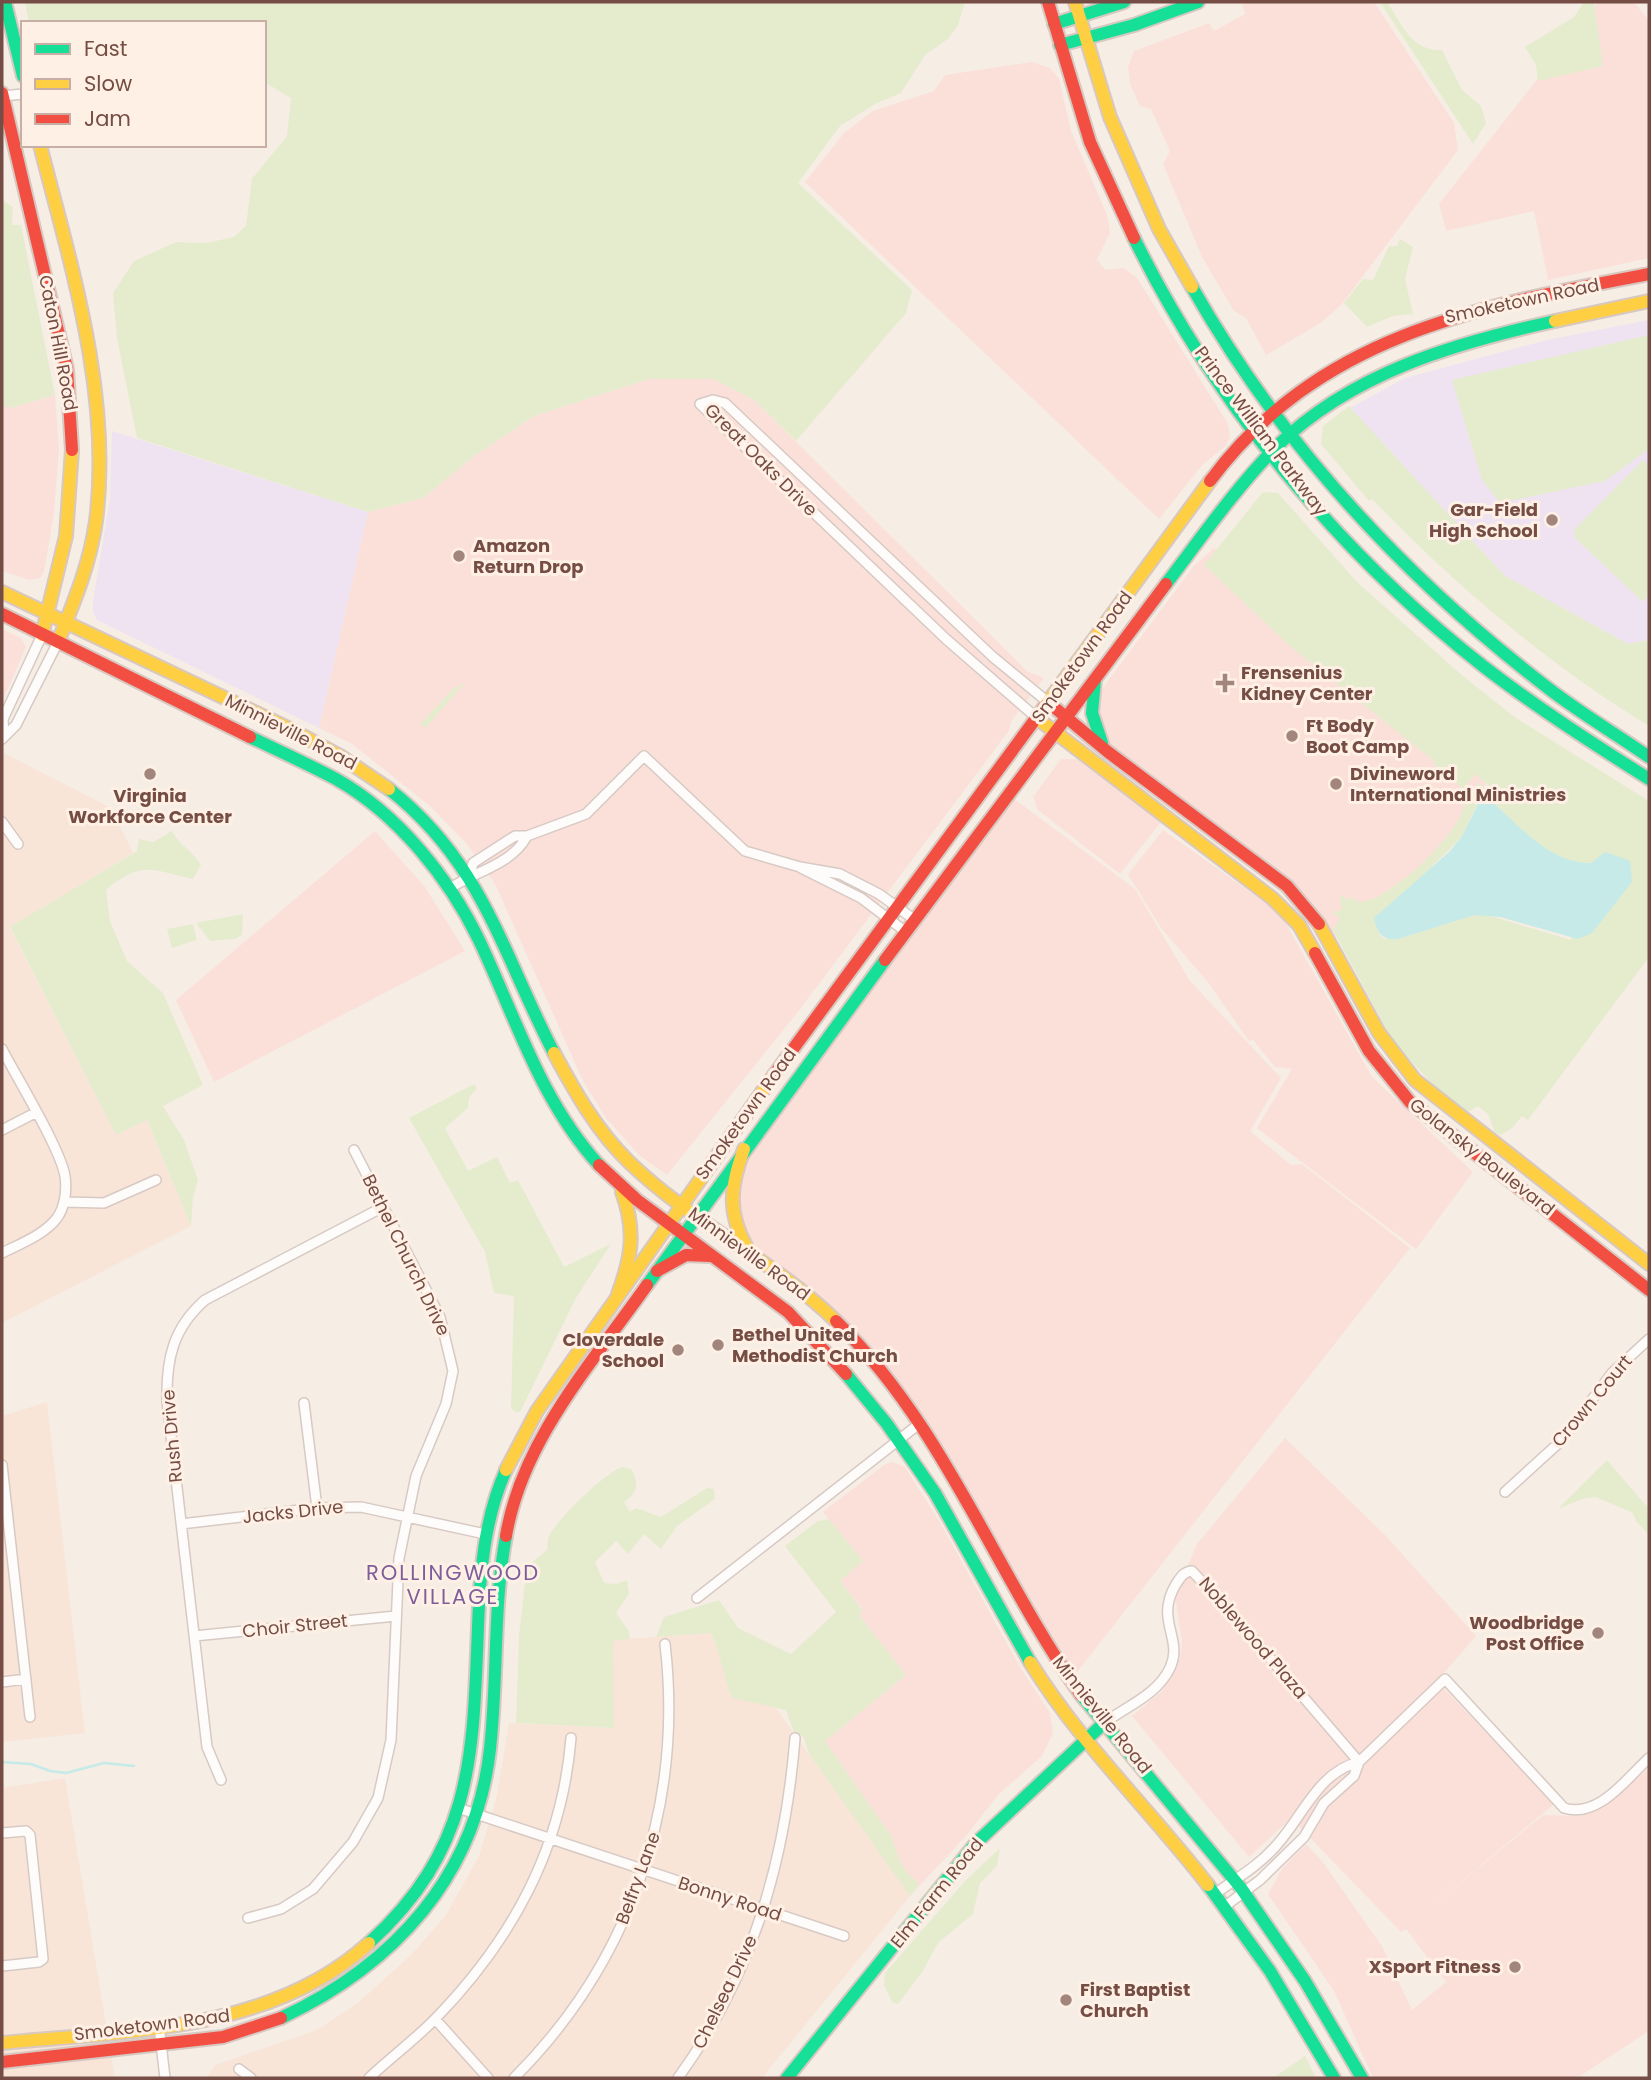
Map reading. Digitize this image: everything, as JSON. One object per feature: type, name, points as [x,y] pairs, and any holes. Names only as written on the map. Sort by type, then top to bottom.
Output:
[{"type":"main road","points":[[5,2],[21,68]]},
{"type":"main road","name":"Prince William Parkway","points":[[1048,2],[1090,140],[1136,243],[1196,347],[1271,452],[1355,550],[1442,634],[1566,728],[1649,779]]},
{"type":"main road","name":"Prince William Parkway","points":[[1075,2],[1123,145],[1163,233],[1226,345],[1289,435],[1365,525],[1441,601],[1516,664],[1649,757]]},
{"type":"main road","points":[[1054,24],[1124,2]]},
{"type":"main road","points":[[1059,45],[1145,22],[1198,2]]},
{"type":"main road","name":"Caton Hill Road","points":[[2,95],[67,369],[72,402],[73,493],[62,559],[42,635]]},
{"type":"main road","name":"Caton Hill Road","points":[[40,147],[87,338],[98,404],[98,478],[93,526],[77,605],[58,642]]},
{"type":"main road","name":"Smoketown Road","points":[[2,2043],[215,2019],[255,2010],[310,1987],[352,1960],[407,1906],[437,1857],[458,1808],[472,1742],[478,1584],[485,1534],[498,1486],[514,1449],[680,1205],[1179,524],[1254,429],[1272,412],[1341,361],[1425,323],[1508,302],[1649,274]]},
{"type":"main road","name":"Smoketown Road","points":[[2,2062],[223,2037],[274,2023],[326,1998],[370,1969],[409,1931],[442,1887],[476,1814],[490,1754],[498,1572],[509,1513],[530,1462],[547,1430],[744,1149],[1096,677],[1271,452],[1337,399],[1421,356],[1485,337],[1649,301]]},
{"type":"main road","name":"Minnieville Road","points":[[2,592],[302,734],[357,764],[413,808],[470,875],[498,924],[569,1085],[625,1159],[680,1205],[750,1252],[841,1325],[873,1360],[919,1424],[970,1503],[1050,1650],[1104,1723],[1200,1834],[1234,1880],[1325,2008],[1362,2078]]},
{"type":"main road","name":"Minnieville Road","points":[[2,614],[338,780],[400,829],[432,864],[478,938],[546,1091],[580,1143],[620,1187],[797,1319],[899,1440],[948,1515],[1028,1660],[1063,1713],[1141,1801],[1215,1895],[1282,1987],[1334,2078]]},
{"type":"main road","points":[[1096,677],[1093,720],[1108,752]]},
{"type":"main road","name":"Golansky Boulevard","points":[[1049,703],[1108,752],[1258,863],[1307,908],[1337,952],[1392,1054],[1415,1080],[1649,1265]]},
{"type":"main road","name":"Golansky Boulevard","points":[[1038,719],[1247,877],[1293,919],[1384,1073],[1410,1102],[1649,1290]]},
{"type":"main road","points":[[1293,919],[1307,908]]},
{"type":"main road","points":[[1460,1142],[1472,1127]]},
{"type":"main road","points":[[744,1149],[731,1186],[730,1208],[737,1231],[750,1252]]},
{"type":"main road","points":[[618,1294],[635,1239],[632,1214],[620,1187]]},
{"type":"main road","points":[[657,1271],[686,1255],[713,1256]]},
{"type":"main road","name":"Elm Farm Road","points":[[787,2078],[976,1843],[1025,1794],[1104,1723]]},
{"type":"street","points":[[2,95],[21,94]]},
{"type":"street","name":"Great Oaks Drive","points":[[1038,719],[946,639],[700,404],[713,400],[725,403],[993,657],[1049,703]]},
{"type":"street","points":[[3,737],[4,719],[42,635]]},
{"type":"street","points":[[3,737],[16,725],[58,642]]},
{"type":"street","points":[[449,888],[470,875],[473,863],[515,836],[527,836],[586,814],[644,757],[735,844],[757,857],[840,874],[898,907],[915,920]]},
{"type":"street","points":[[2,822],[18,844]]},
{"type":"street","points":[[800,867],[861,898],[906,932]]},
{"type":"street","points":[[2,1049],[61,1163],[66,1187],[64,1202],[57,1217],[46,1229],[2,1253]]},
{"type":"street","points":[[2,1130],[35,1113]]},
{"type":"street","name":"Bethel Church Drive","points":[[248,1918],[281,1909],[313,1889],[353,1842],[378,1798],[391,1740],[399,1558],[416,1476],[446,1404],[453,1371],[440,1317],[354,1150]]},
{"type":"street","points":[[64,1202],[104,1203],[156,1180]]},
{"type":"street","name":"Rush Drive","points":[[221,1780],[207,1746],[167,1387],[170,1358],[184,1321],[220,1289],[383,1207]]},
{"type":"street","name":"Crown Court","points":[[1505,1492],[1561,1441],[1612,1373],[1649,1339]]},
{"type":"street","points":[[304,1403],[317,1507]]},
{"type":"street","points":[[697,1598],[919,1424]]},
{"type":"street","points":[[2,1465],[3,1495],[30,1717]]},
{"type":"street","name":"Jacks Drive","points":[[181,1524],[317,1507],[361,1507],[408,1514],[485,1534]]},
{"type":"street","name":"Noblewood Plaza","points":[[1104,1723],[1149,1693],[1168,1672],[1173,1643],[1166,1603],[1182,1575],[1192,1571],[1359,1762]]},
{"type":"street","name":"Choir Street","points":[[194,1636],[396,1616]]},
{"type":"street","name":"Belfry Lane","points":[[514,2078],[557,2031],[582,1998],[626,1920],[644,1871],[659,1818],[668,1760],[670,1705],[665,1644]]},
{"type":"street","points":[[2,1682],[26,1679]]},
{"type":"street","points":[[1224,1908],[1304,1838],[1324,1803],[1354,1776],[1359,1762],[1445,1679],[1564,1808],[1581,1811],[1597,1805],[1649,1758]]},
{"type":"street","points":[[369,2078],[435,2019],[500,1942],[531,1889],[551,1840],[565,1789],[571,1738]]},
{"type":"street","name":"Chelsea Drive","points":[[678,2078],[726,1999],[764,1910],[781,1851],[795,1738]]},
{"type":"street","points":[[1215,1895],[1275,1848],[1327,1780],[1344,1766],[1359,1762]]},
{"type":"street","name":"Bonny Road","points":[[458,1808],[844,1936]]},
{"type":"street","points":[[2,1833],[26,1831],[30,1835],[43,1959],[39,1962],[2,1966]]},
{"type":"street","points":[[435,2019],[488,2078]]},
{"type":"street","points":[[159,2026],[165,2078]]},
{"type":"street","points":[[239,2069],[251,2078]]},
{"type":"shaded area","points":[[1242,2],[1374,2],[1454,123],[1458,150],[1342,304],[1322,322],[1266,355],[1246,318],[1234,311],[1202,257],[1163,164],[1170,151],[1151,109],[1140,106],[1130,84],[1128,67],[1134,51],[1209,23],[1214,31],[1245,14]]},
{"type":"shaded area","points":[[1598,2],[1634,2],[1649,21],[1649,258],[1548,280],[1534,211],[1446,231],[1439,204]]},
{"type":"shaded area","points":[[1032,62],[1050,68],[1059,79],[1071,131],[1107,215],[1110,233],[1097,259],[1105,270],[1124,268],[1137,278],[1228,424],[1230,436],[1226,446],[1203,464],[1159,519],[805,182],[844,133],[873,111],[934,91],[945,75]]},
{"type":"shaded area","name":"Gar-Field High School","points":[[1649,320],[1649,640],[1628,644],[1505,576],[1350,408],[1405,378],[1547,340]]},
{"type":"shaded area","points":[[649,379],[714,379],[754,400],[1027,671],[1044,678],[1012,720],[1008,732],[797,1013],[667,1175],[640,1156],[606,1118],[584,1083],[495,884],[466,843],[429,805],[352,744],[319,728],[368,512],[423,498],[473,457],[534,416]]},
{"type":"shaded area","points":[[55,395],[59,449],[54,513],[44,572],[40,578],[29,580],[2,571],[2,404],[11,408]]},
{"type":"shaded area","points":[[112,431],[368,512],[319,728],[97,620],[93,612],[93,601],[110,499]]},
{"type":"shaded area","points":[[1214,548],[1353,673],[1500,759],[1454,838],[1435,859],[1335,939],[1322,919],[1111,748],[1099,731],[1098,698],[1102,689],[1193,567]]},
{"type":"shaded area","points":[[2,629],[21,638],[26,647],[2,702]]},
{"type":"shaded area","points":[[2,752],[111,808],[133,853],[10,928],[116,1135],[147,1120],[191,1226],[2,1323]]},
{"type":"shaded area","points":[[1061,759],[1077,759],[1161,822],[1120,874],[1038,810],[1033,797]]},
{"type":"shaded area","points":[[1009,795],[1135,889],[1190,981],[1281,1078],[1250,1131],[1291,1165],[1302,1164],[1410,1248],[1070,1681],[940,1456],[849,1333],[750,1252],[731,1186],[744,1149]]},
{"type":"shaded area","points":[[1163,830],[1280,913],[1372,1077],[1473,1172],[1416,1249],[1257,1128],[1292,1069],[1275,1067],[1253,1040],[1249,1041],[1207,981],[1161,928],[1128,874]]},
{"type":"shaded area","points":[[375,831],[425,887],[465,951],[214,1082],[176,1000]]},
{"type":"shaded area","points":[[47,1402],[85,1733],[2,1742],[2,1416]]},
{"type":"shaded area","points":[[1285,1438],[1384,1534],[1476,1636],[1437,1681],[1554,1804],[1425,1912],[1543,1815],[1581,1816],[1610,1802],[1649,1768],[1649,2031],[1577,2078],[1373,2078],[1334,1991],[1268,1894],[1282,1869],[1306,1844],[1322,1861],[1382,1946],[1412,2010],[1446,1982],[1406,1929],[1401,1932],[1291,1818],[1249,1857],[1132,1716],[1162,1691],[1180,1659],[1182,1642],[1175,1595],[1197,1544]]},
{"type":"shaded area","points":[[893,1462],[905,1467],[940,1522],[1020,1667],[1050,1713],[1053,1733],[1042,1756],[998,1795],[966,1836],[910,1896],[809,1754],[906,1675],[859,1615],[863,1610],[839,1580],[863,1561],[823,1512],[884,1465]]},
{"type":"shaded area","points":[[711,1633],[768,1697],[910,1896],[762,2078],[206,2078],[215,2065],[317,2030],[359,2002],[412,1954],[446,1915],[479,1856],[496,1800],[509,1723],[613,1728],[613,1640]]},
{"type":"shaded area","points":[[65,1778],[115,2078],[2,2078],[2,1788]]},
{"type":"green space","points":[[25,2],[965,2],[958,25],[948,39],[925,55],[901,93],[875,104],[840,126],[798,183],[912,290],[906,313],[796,441],[754,400],[714,379],[649,379],[534,416],[473,457],[423,498],[368,512],[137,438],[117,338],[113,293],[134,261],[176,242],[206,243],[234,237],[246,226],[252,179],[287,136],[291,98],[266,83],[266,21],[29,21]]},
{"type":"green space","points":[[1380,2],[1387,2],[1408,35],[1415,41],[1431,49],[1442,50],[1462,90],[1481,106],[1486,123],[1473,144]]},
{"type":"green space","points":[[1584,2],[1594,2],[1603,66],[1538,81],[1536,65],[1525,47],[1574,17]]},
{"type":"green space","points":[[2,200],[13,207],[12,225],[21,225],[55,395],[11,408],[2,404]]},
{"type":"green space","points":[[1400,239],[1413,247],[1405,279],[1413,314],[1393,316],[1367,327],[1344,303],[1363,279],[1373,280],[1389,246],[1397,246]]},
{"type":"green space","points":[[1649,335],[1649,449],[1605,481],[1500,503],[1482,480],[1452,380]]},
{"type":"green space","points":[[1349,406],[1505,576],[1628,644],[1649,640],[1649,726],[1538,650],[1469,592],[1372,499],[1369,501],[1321,444],[1323,426]]},
{"type":"green space","points":[[1643,460],[1649,467],[1649,594],[1643,602],[1575,538],[1574,530]]},
{"type":"green space","points":[[1263,492],[1278,493],[1358,583],[1464,677],[1516,718],[1649,801],[1649,957],[1528,1120],[1522,1116],[1512,1128],[1501,1135],[1495,1133],[1488,1114],[1478,1106],[1468,1112],[1437,1089],[1393,1042],[1333,930],[1340,918],[1332,912],[1342,910],[1340,896],[1343,895],[1346,900],[1350,897],[1360,902],[1373,899],[1408,876],[1426,860],[1456,824],[1464,807],[1465,793],[1480,783],[1489,792],[1496,793],[1476,774],[1463,788],[1438,771],[1433,760],[1290,646],[1204,565]],"holes":[[[1491,801],[1540,845],[1555,854],[1570,861],[1584,863],[1598,860],[1571,940],[1487,915],[1475,915],[1398,939],[1384,939],[1379,934],[1404,894],[1461,838],[1476,807]]]},
{"type":"green space","points":[[467,681],[425,728],[420,724],[453,689]]},
{"type":"green space","points":[[172,831],[201,865],[193,879],[157,871],[139,871],[119,880],[106,890],[110,921],[127,961],[163,993],[203,1085],[163,1106],[184,1140],[198,1180],[193,1197],[191,1226],[147,1120],[116,1135],[10,927],[137,851],[139,839],[153,842]]},
{"type":"green space","points":[[243,914],[242,935],[235,939],[210,941],[196,923]]},
{"type":"green space","points":[[193,924],[197,940],[172,948],[167,929]]},
{"type":"green space","points":[[474,1084],[477,1088],[469,1098],[468,1108],[445,1128],[468,1171],[497,1157],[510,1183],[518,1180],[564,1267],[611,1244],[576,1298],[520,1412],[511,1408],[514,1296],[494,1293],[485,1252],[409,1118]]},
{"type":"green space","points":[[1607,1460],[1649,1509],[1649,1535],[1636,1521],[1633,1513],[1596,1497],[1585,1498],[1558,1509]]},
{"type":"green space","points":[[623,1467],[631,1469],[636,1479],[632,1495],[624,1502],[630,1512],[636,1508],[661,1517],[707,1488],[714,1489],[715,1499],[677,1526],[661,1549],[644,1534],[628,1554],[616,1541],[595,1562],[604,1583],[617,1584],[627,1580],[629,1594],[616,1613],[629,1631],[630,1639],[613,1641],[614,1728],[516,1723],[519,1636],[527,1566],[547,1550],[550,1534],[573,1507],[606,1477]]},
{"type":"green space","points":[[829,1519],[863,1561],[840,1581],[863,1611],[859,1615],[906,1675],[825,1741],[892,1837],[902,1864],[918,1884],[910,1896],[809,1754],[803,1736],[794,1733],[786,1710],[732,1698],[711,1633],[656,1637],[664,1617],[719,1600],[738,1628],[791,1654],[836,1612],[785,1546],[818,1521]]},
{"type":"green space","points":[[1000,1848],[997,1866],[980,1883],[973,1914],[938,1943],[923,1971],[898,2004],[892,2002],[884,1985],[885,1973],[965,1881]]},
{"type":"green space","points":[[1305,2056],[1316,2078],[1273,2078]]},
{"type":"water","points":[[1480,800],[1491,801],[1536,842],[1562,857],[1591,863],[1605,852],[1630,861],[1632,882],[1592,933],[1578,939],[1500,917],[1475,915],[1398,939],[1388,939],[1381,934],[1374,918],[1449,852],[1461,838]]},
{"type":"waterway","points":[[2,1762],[31,1764],[66,1773],[104,1763],[134,1766]]},
{"type":"traffic: fast","points":[[5,2],[21,68]]},
{"type":"traffic: fast","points":[[1054,24],[1124,2]]},
{"type":"traffic: fast","points":[[1060,45],[1134,25],[1198,2]]},
{"type":"traffic: fast","points":[[1134,238],[1166,299],[1202,358],[1242,416],[1330,524],[1430,622],[1483,666],[1585,738],[1649,779]]},
{"type":"traffic: fast","points":[[1192,287],[1227,345],[1306,454],[1396,554],[1495,646],[1548,688],[1649,757]]},
{"type":"traffic: fast","points":[[1166,584],[1261,463],[1305,421],[1337,399],[1406,364],[1480,340],[1555,321]]},
{"type":"traffic: fast","points":[[1095,680],[1092,713],[1102,743]]},
{"type":"traffic: fast","points":[[250,737],[325,773],[359,793],[420,849],[467,917],[545,1086],[578,1140],[599,1165]]},
{"type":"traffic: fast","points":[[389,789],[421,817],[447,847],[469,879],[504,945],[554,1053]]},
{"type":"traffic: fast","points":[[647,1285],[885,960]]},
{"type":"traffic: fast","points":[[846,1374],[887,1424],[935,1493],[1030,1662]]},
{"type":"traffic: fast","points":[[369,1943],[403,1907],[429,1872],[448,1836],[461,1798],[469,1759],[473,1718],[480,1587],[485,1547],[493,1508],[506,1470]]},
{"type":"traffic: fast","points":[[281,2018],[322,1996],[393,1943],[423,1911],[448,1876],[467,1837],[482,1795],[490,1749],[497,1615],[506,1536]]},
{"type":"traffic: fast","points":[[1081,1695],[1241,1888],[1305,1981],[1362,2078]]},
{"type":"traffic: fast","points":[[787,2078],[976,1843],[1104,1723]]},
{"type":"traffic: fast","points":[[1208,1885],[1270,1971],[1334,2078]]},
{"type":"traffic: slow","points":[[1075,2],[1110,117],[1159,229],[1192,287]]},
{"type":"traffic: slow","points":[[41,147],[86,331],[98,426],[96,521],[81,583],[58,642]]},
{"type":"traffic: slow","points":[[1555,321],[1649,301]]},
{"type":"traffic: slow","points":[[42,635],[66,536],[72,450]]},
{"type":"traffic: slow","points":[[1045,706],[1210,481]]},
{"type":"traffic: slow","points":[[2,592],[292,730],[340,756],[389,789]]},
{"type":"traffic: slow","points":[[1038,719],[1272,898],[1299,925],[1315,953]]},
{"type":"traffic: slow","points":[[1319,924],[1379,1033],[1415,1080],[1649,1264]]},
{"type":"traffic: slow","points":[[554,1053],[597,1124],[629,1162],[679,1204],[786,1279],[836,1321]]},
{"type":"traffic: slow","points":[[506,1470],[537,1411],[774,1075]]},
{"type":"traffic: slow","points":[[744,1149],[736,1175],[733,1199],[736,1223],[747,1248]]},
{"type":"traffic: slow","points":[[618,1294],[631,1243],[629,1219],[622,1192]]},
{"type":"traffic: slow","points":[[1030,1662],[1093,1748],[1208,1885]]},
{"type":"traffic: slow","points":[[2,2043],[147,2030],[243,2011],[288,1994],[330,1972],[369,1943]]},
{"type":"traffic: jam","points":[[1048,2],[1090,142],[1134,238]]},
{"type":"traffic: jam","points":[[2,93],[67,369],[72,450]]},
{"type":"traffic: jam","points":[[1210,481],[1253,431],[1301,391],[1352,359],[1407,334],[1465,315],[1524,299],[1649,274]]},
{"type":"traffic: jam","points":[[885,960],[1166,584]]},
{"type":"traffic: jam","points":[[2,614],[250,737]]},
{"type":"traffic: jam","points":[[1049,703],[1108,752],[1287,886],[1319,924]]},
{"type":"traffic: jam","points":[[774,1075],[1045,706]]},
{"type":"traffic: jam","points":[[1315,953],[1369,1051],[1410,1102],[1649,1290]]},
{"type":"traffic: jam","points":[[599,1165],[637,1200],[788,1312],[846,1374]]},
{"type":"traffic: jam","points":[[657,1271],[686,1255],[710,1256]]},
{"type":"traffic: jam","points":[[506,1536],[514,1501],[543,1435],[562,1403],[647,1285]]},
{"type":"traffic: jam","points":[[836,1321],[874,1362],[939,1454],[1050,1648],[1081,1695]]},
{"type":"traffic: jam","points":[[2,2062],[223,2037],[281,2018]]},
{"type":"place","name":"Gar-Field High School","points":[[1552,520]]},
{"type":"place","name":"Amazon Return Drop","points":[[459,556]]},
{"type":"place","name":"Frensenius Kidney Center","points":[[1225,683]]},
{"type":"place","name":"Ft Body Boot Camp","points":[[1292,736]]},
{"type":"place","name":"Virginia Workforce Center","points":[[150,774]]},
{"type":"place","name":"Divineword International Ministries","points":[[1336,784]]},
{"type":"place","name":"Bethel United Methodist Church","points":[[718,1345]]},
{"type":"place","name":"Cloverdale School","points":[[678,1350]]},
{"type":"place","name":"Woodbridge Post Office","points":[[1598,1633]]},
{"type":"place","name":"XSport Fitness","points":[[1515,1967]]},
{"type":"place","name":"First Baptist Church","points":[[1066,2000]]},
{"type":"district","name":"ROLLINGWOOD VILLAGE","points":[[453,1585]]}]
